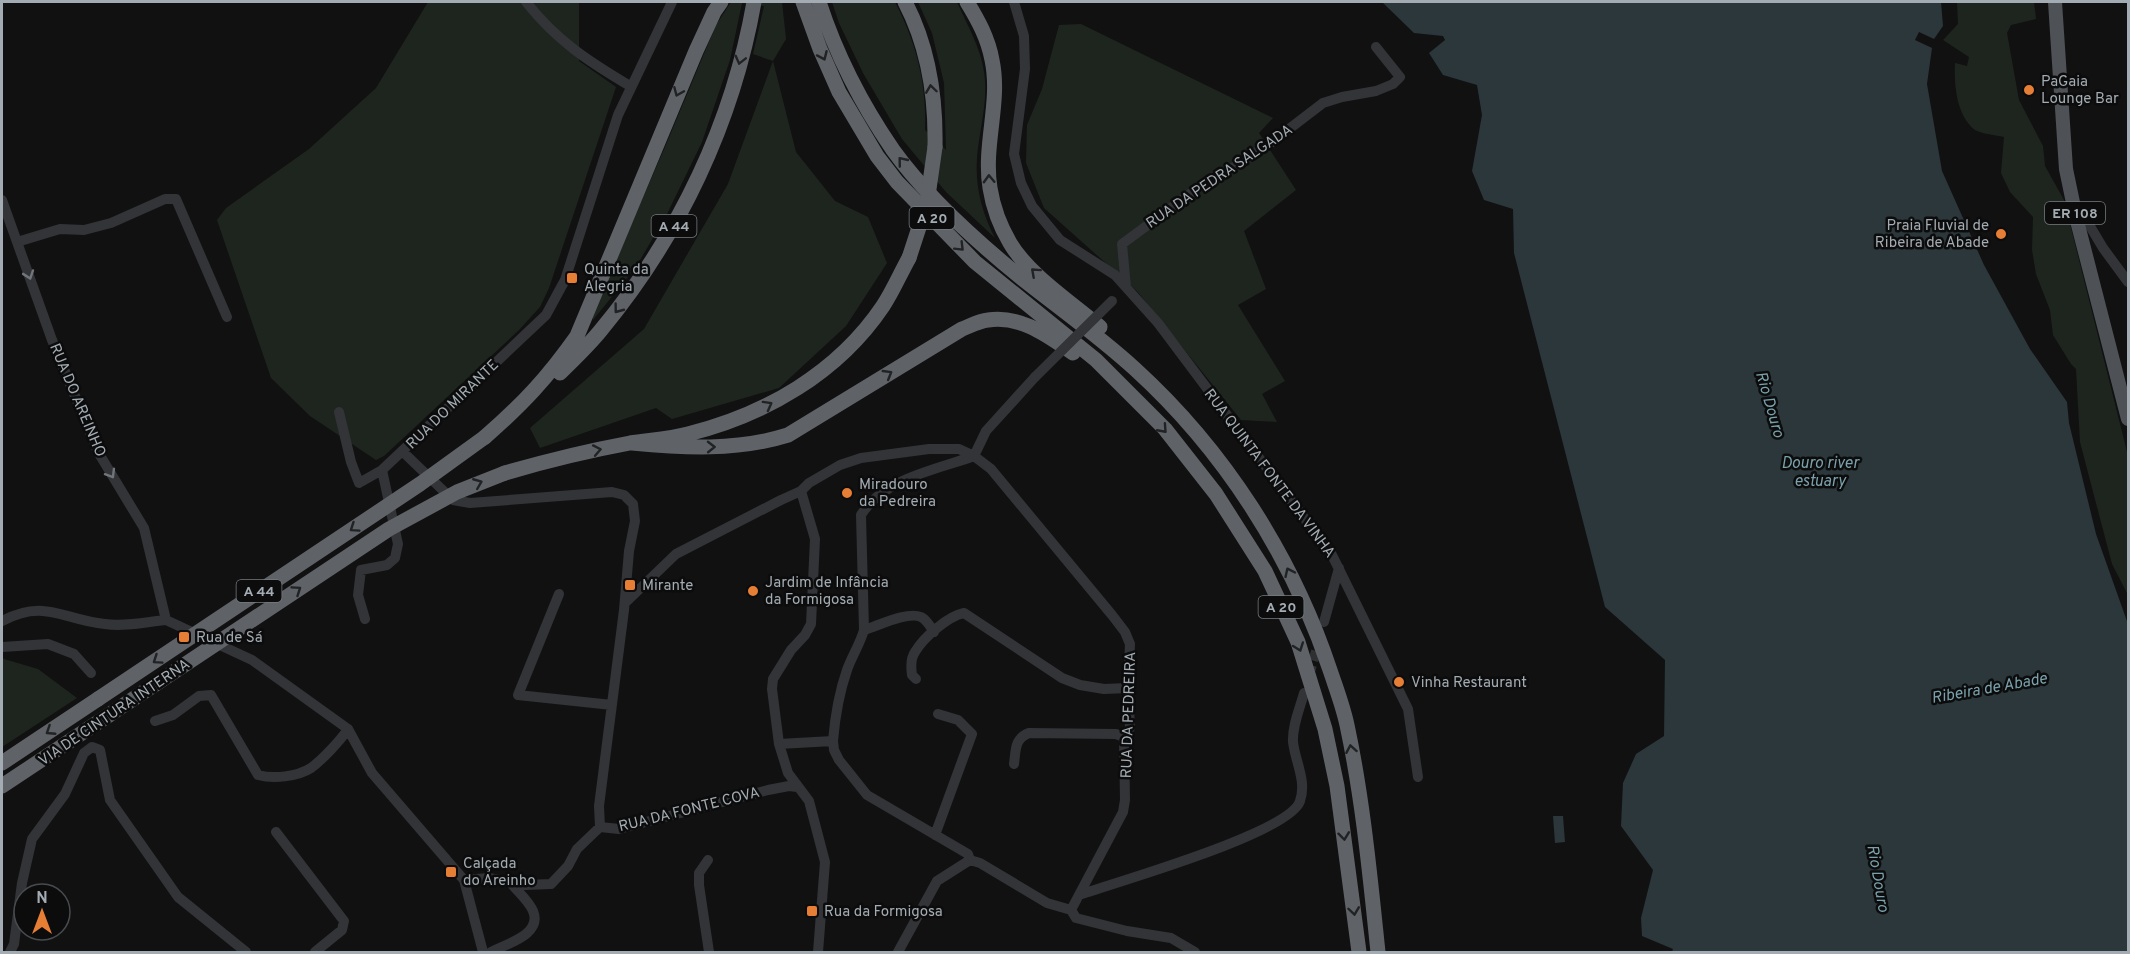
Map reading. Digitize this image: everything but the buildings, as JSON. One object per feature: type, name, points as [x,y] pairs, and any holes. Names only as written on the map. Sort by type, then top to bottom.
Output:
[{"type":"highway","points":[[522,405],[555,368],[577,336],[696,51],[721,2]]},
{"type":"highway","name":"A 44","points":[[522,405],[542,393],[601,331],[635,286],[673,227],[718,131],[736,79],[754,2]]},
{"type":"highway","name":"A 20","points":[[803,2],[839,92],[877,156],[897,182],[975,262],[1096,360],[1165,429],[1216,494],[1265,571],[1298,642],[1325,729],[1337,786],[1359,952]]},
{"type":"highway","name":"A 20","points":[[819,2],[854,86],[894,150],[912,173],[941,205],[990,251],[1137,370],[1181,415],[1234,481],[1284,561],[1319,636],[1347,724],[1365,824],[1378,952]]},
{"type":"highway","name":"A 44","points":[[632,443],[687,435],[740,419],[766,408],[818,374],[840,355],[883,306],[909,258],[927,203],[934,147],[932,89],[924,49],[905,2]]},
{"type":"highway","points":[[967,2],[983,29],[992,60],[995,93],[989,186],[995,212],[1009,243],[1023,261],[1112,338],[1137,370]]},
{"type":"highway","points":[[632,443],[672,447],[738,446],[788,435],[962,329],[988,320],[1011,320],[1034,327],[1123,387]]},
{"type":"highway","name":"VIA DE CINTURA INTERNA","points":[[2,763],[420,484],[485,437],[522,405]]},
{"type":"highway","name":"VIA DE CINTURA INTERNA","points":[[2,786],[389,529],[457,492],[505,473],[562,456],[632,443]]},
{"type":"main road","name":"ER 108","points":[[2055,2],[2066,169],[2076,217],[2128,419]]},
{"type":"street","points":[[526,2],[567,45],[589,62],[630,86]]},
{"type":"street","name":"RUA DO MIRANTE","points":[[600,827],[599,806],[625,603],[629,551],[635,521],[633,504],[624,495],[612,492],[470,503],[453,500],[402,451],[546,315],[565,280],[618,115],[672,2]]},
{"type":"street","points":[[970,860],[968,854],[867,795],[839,760],[833,741],[841,690],[864,630],[865,607],[860,527],[864,509],[895,484],[974,456],[986,430],[1035,377],[1126,287],[1115,276],[1060,240],[1032,206],[1021,183],[1014,154],[1025,69],[1024,36],[1014,2]]},
{"type":"street","name":"RUA DA PEDRA SALGADA","points":[[1126,287],[1122,244],[1212,177],[1234,167],[1272,142],[1323,103],[1376,91],[1393,84],[1400,77],[1376,46]]},
{"type":"street","points":[[17,242],[60,229],[84,230],[111,224],[165,200],[176,199],[227,317]]},
{"type":"street","name":"RUA DO AREINHO","points":[[2,200],[52,340],[99,452],[144,528],[166,620]]},
{"type":"street","points":[[2076,217],[2084,216],[2103,248],[2128,282]]},
{"type":"street","name":"RUA QUINTA FONTE DA VINHA","points":[[1126,287],[1158,323],[1332,555],[1408,709],[1418,777]]},
{"type":"street","points":[[339,412],[351,462],[359,483],[382,470],[402,451]]},
{"type":"street","points":[[625,603],[676,554],[801,491],[809,483],[840,465],[861,458],[929,449],[959,449],[974,456]]},
{"type":"street","name":"RUA DA PEDREIRA","points":[[974,456],[991,469],[1125,632],[1130,644],[1128,688],[1130,728],[1124,737],[1125,800],[1123,812],[1071,910]]},
{"type":"street","points":[[365,619],[358,595],[362,570],[387,565],[395,558],[398,544],[382,470]]},
{"type":"street","points":[[801,491],[815,539],[811,624],[773,679],[772,689],[779,744],[788,773],[809,801],[825,862],[818,952]]},
{"type":"street","points":[[1324,622],[1339,568]]},
{"type":"street","points":[[559,594],[518,695],[612,705]]},
{"type":"street","points":[[2,621],[26,611],[43,610],[106,625],[166,620],[252,660],[348,729],[372,772],[464,880],[483,952]]},
{"type":"street","points":[[916,679],[912,675],[911,663],[915,651],[954,615],[963,613],[1062,678],[1080,685],[1104,689],[1128,688]]},
{"type":"street","points":[[864,630],[910,616],[918,616],[926,621],[934,632]]},
{"type":"street","points":[[2,647],[48,644],[74,654],[91,673]]},
{"type":"street","points":[[1079,895],[1205,854],[1271,826],[1288,816],[1300,803],[1302,791],[1301,774],[1293,740],[1304,693]]},
{"type":"street","points":[[155,721],[173,715],[199,696],[211,695],[258,775],[266,777],[297,774],[310,768],[343,737],[348,729]]},
{"type":"street","points":[[935,835],[972,734],[958,720],[938,714]]},
{"type":"street","points":[[1014,764],[1016,744],[1020,737],[1029,733],[1116,734],[1124,737]]},
{"type":"street","points":[[779,744],[833,741]]},
{"type":"street","points":[[10,952],[14,944],[22,882],[32,839],[64,794],[84,753],[92,747],[100,750],[110,800],[178,897],[246,952]]},
{"type":"street","name":"RUA DA FONTE COVA","points":[[464,880],[489,878],[525,885],[551,884],[568,866],[578,849],[600,827],[619,829],[768,790],[789,786],[797,787]]},
{"type":"street","points":[[276,832],[344,921],[342,930],[315,952]]},
{"type":"street","points":[[708,860],[699,873],[699,885],[708,952]]},
{"type":"street","points":[[898,952],[938,882],[970,860],[981,862],[1047,903],[1071,910],[1076,918],[1127,931],[1172,938],[1195,952]]},
{"type":"street","points":[[491,952],[528,933],[535,919],[533,910],[510,882]]},
{"type":"shaded area","points":[[428,2],[579,2],[579,61],[616,87],[549,288],[540,307],[519,330],[384,456],[376,460],[310,416],[271,378],[217,220],[226,208],[309,149],[376,88]]},
{"type":"shaded area","points":[[731,2],[782,2],[786,39],[773,61],[753,54],[764,6],[742,3],[730,60],[702,142],[667,214],[636,267],[593,320],[592,314],[716,25]]},
{"type":"shaded area","points":[[832,2],[895,2],[909,32],[919,64],[924,96],[925,130],[946,150],[944,83],[932,33],[918,2],[957,2],[984,69],[985,100],[977,158],[977,179],[986,219],[995,238],[946,192],[902,139],[863,73],[839,23]]},
{"type":"shaded area","points":[[1957,2],[2034,2],[2036,19],[2011,25],[2007,33],[2019,100],[2043,146],[2045,166],[2064,200],[2128,456],[2128,595],[2112,564],[2080,442],[2076,369],[2053,335],[2050,310],[2036,274],[2032,250],[2033,217],[2010,192],[2001,173],[2004,137],[1975,130],[1960,108],[1955,80],[1955,63],[1967,66],[1969,57],[1943,40],[1958,24]]},
{"type":"shaded area","points":[[1081,24],[1273,118],[1259,133],[1296,190],[1244,231],[1266,289],[1238,305],[1285,381],[1262,394],[1277,422],[1241,420],[1137,291],[1044,208],[1026,163],[1027,125],[1042,89],[1059,25]]},
{"type":"shaded area","points":[[773,61],[796,152],[835,201],[868,217],[887,263],[846,326],[779,388],[672,419],[656,408],[540,448],[530,428],[644,329],[728,184]]},
{"type":"shaded area","points":[[2,656],[4,659],[38,669],[77,698],[2,747]]},
{"type":"water","name":"Douro river estuary","points":[[1382,2],[1941,2],[1943,26],[1934,39],[1919,32],[1915,40],[1932,48],[1927,84],[1942,171],[1984,265],[2030,349],[2067,402],[2069,423],[2096,534],[2128,624],[2128,952],[1672,952],[1673,949],[1642,936],[1641,918],[1653,870],[1621,826],[1623,783],[1636,754],[1664,736],[1665,660],[1605,607],[1514,253],[1513,209],[1484,200],[1472,171],[1482,115],[1477,85],[1443,75],[1429,53],[1445,40],[1443,36],[1414,33]]},
{"type":"water","points":[[1553,816],[1563,816],[1565,842],[1555,843]]},
{"type":"tunnel","points":[[1309,675],[1319,641]]},
{"type":"place","name":"PaGaia Lounge Bar","points":[[2029,90]]},
{"type":"place","name":"Praia Fluvial de Ribeira de Abade","points":[[2001,234]]},
{"type":"place","name":"Quinta da Alegria","points":[[572,278]]},
{"type":"place","name":"Miradouro da Pedreira","points":[[847,493]]},
{"type":"place","name":"Mirante","points":[[630,585]]},
{"type":"place","name":"Jardim de Infância da Formigosa","points":[[753,591]]},
{"type":"place","name":"Rua de Sá","points":[[184,637]]},
{"type":"place","name":"Vinha Restaurant","points":[[1399,682]]},
{"type":"place","name":"Calçada do Areinho","points":[[451,872]]},
{"type":"place","name":"Rua da Formigosa","points":[[812,911]]},
{"type":"water label","name":"Rio Douro","points":[[1771,404]]},
{"type":"water label","name":"Ribeira de Abade","points":[[1989,687]]},
{"type":"water label","name":"Rio Douro","points":[[1879,878]]}]
